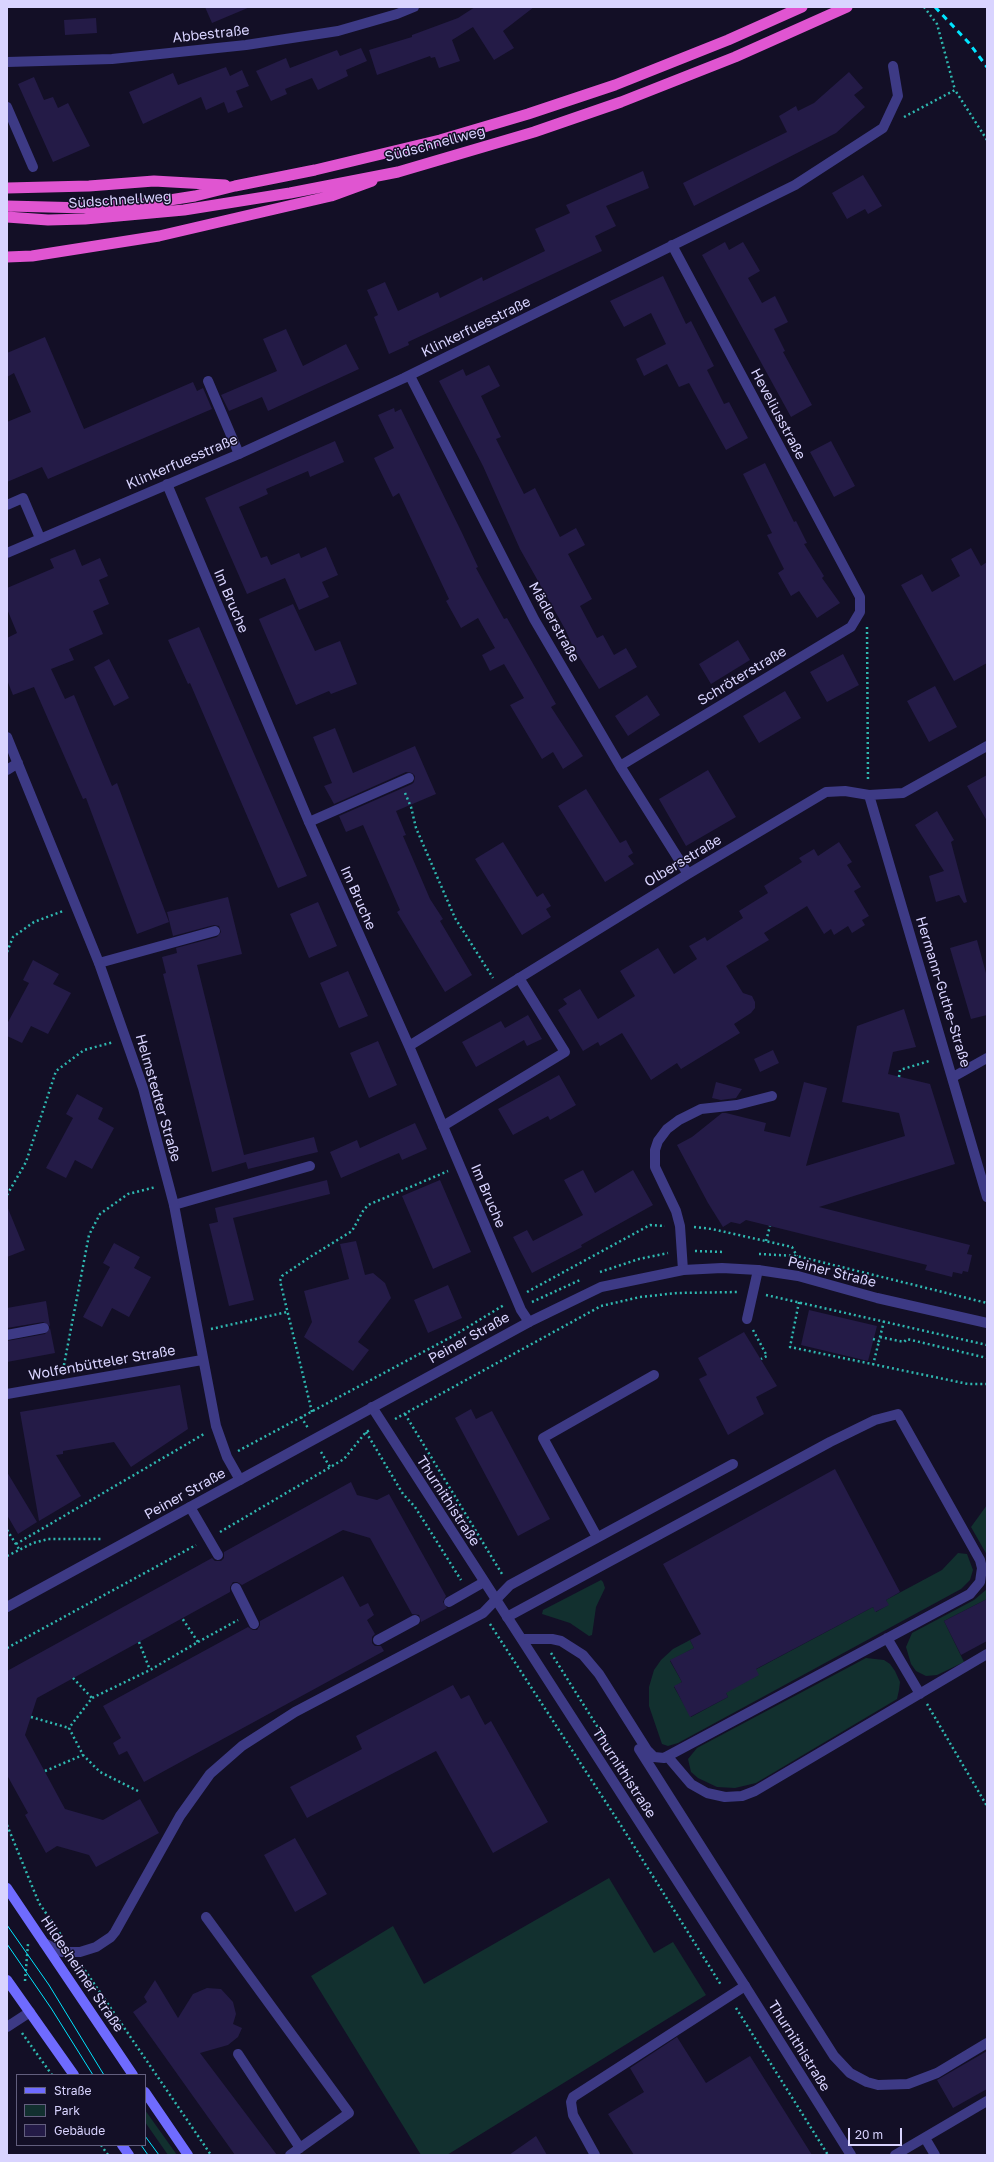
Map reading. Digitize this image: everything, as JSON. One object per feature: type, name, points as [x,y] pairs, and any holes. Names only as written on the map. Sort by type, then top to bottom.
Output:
[{"type":"highway","name":"Südschnellweg","points":[[8,212],[126,205],[195,196],[315,170],[440,140],[528,114],[615,85],[728,40],[802,7]]},
{"type":"highway","name":"Südschnellweg","points":[[8,212],[48,220],[86,220],[184,210],[398,172],[534,132],[621,102],[735,57],[846,7]]},
{"type":"highway","points":[[7,257],[71,250],[167,234],[331,196],[398,172]]},
{"type":"highway","points":[[7,188],[90,186],[154,181],[236,186]]},
{"type":"main road","name":"Hildesheimer Straße","points":[[7,1888],[132,2074]]},
{"type":"main road","points":[[7,1980],[73,2074]]},
{"type":"main road","points":[[146,2093],[188,2155]]},
{"type":"main road","points":[[123,2146],[130,2155]]},
{"type":"street","name":"Abbestraße","points":[[7,62],[112,59],[246,45],[338,31],[397,14],[414,7]]},
{"type":"street","points":[[883,128],[898,96],[892,66]]},
{"type":"street","points":[[7,107],[33,168]]},
{"type":"street","name":"Klinkerfuesstraße","points":[[7,553],[239,454],[410,376],[672,245],[796,185],[883,128]]},
{"type":"street","name":"Heveliusstraße","points":[[672,245],[860,597]]},
{"type":"street","name":"Mädlerstraße","points":[[410,376],[534,619],[620,766],[688,874]]},
{"type":"street","points":[[208,380],[239,454]]},
{"type":"street","name":"Im Bruche","points":[[166,484],[309,822],[409,1046],[521,1310],[529,1322]]},
{"type":"street","points":[[7,505],[23,498],[40,538]]},
{"type":"street","name":"Schröterstraße","points":[[620,766],[851,627],[860,612],[860,597]]},
{"type":"street","name":"Helmstedter Straße","points":[[7,736],[99,962],[143,1088],[174,1205],[202,1360],[216,1426],[227,1457],[240,1480]]},
{"type":"street","name":"Olbersstraße","points":[[409,1046],[688,874],[826,792],[845,791],[869,795],[903,793],[987,746]]},
{"type":"street","points":[[7,770],[18,762]]},
{"type":"street","points":[[309,822],[404,780]]},
{"type":"street","name":"Hermann-Guthe-Straße","points":[[869,795],[987,1197]]},
{"type":"street","points":[[99,962],[215,931]]},
{"type":"street","points":[[443,1126],[564,1052],[519,978]]},
{"type":"street","points":[[953,1077],[987,1058]]},
{"type":"street","points":[[683,1270],[680,1226],[676,1211],[655,1167],[655,1150],[658,1141],[673,1124],[701,1108],[737,1105],[772,1096]]},
{"type":"street","points":[[174,1205],[310,1166]]},
{"type":"street","name":"Peiner Straße","points":[[7,1607],[529,1322],[601,1288],[683,1270],[722,1268],[758,1270],[798,1276],[877,1298],[987,1322]]},
{"type":"street","points":[[747,1319],[758,1270]]},
{"type":"street","points":[[7,1335],[44,1328]]},
{"type":"street","name":"Wolfenbütteler Straße","points":[[7,1394],[202,1360]]},
{"type":"street","points":[[598,1537],[543,1438],[654,1375]]},
{"type":"street","name":"Thurnithistraße","points":[[372,1407],[382,1425],[522,1639],[745,1986],[851,2155]]},
{"type":"street","points":[[507,1617],[830,1442],[875,1420],[898,1414],[980,1560],[982,1576],[976,1588],[970,1594],[668,1757],[659,1758],[650,1754],[599,1674],[583,1655],[561,1641],[542,1638],[522,1639]]},
{"type":"street","points":[[41,1939],[56,1950],[72,1952],[96,1947],[115,1932],[180,1816],[210,1774],[242,1746],[295,1712],[483,1613],[510,1585],[733,1464]]},
{"type":"street","points":[[190,1507],[218,1555]]},
{"type":"street","points":[[449,1602],[484,1582]]},
{"type":"street","points":[[236,1588],[254,1624]]},
{"type":"street","points":[[378,1640],[415,1620]]},
{"type":"street","points":[[887,1638],[920,1694]]},
{"type":"street","points":[[668,1757],[691,1784],[707,1793],[725,1797],[742,1796],[755,1791],[987,1654]]},
{"type":"street","points":[[623,1712],[638,1747],[834,2056],[850,2073],[867,2082],[878,2085],[908,2084],[937,2073],[987,2043]]},
{"type":"street","points":[[206,1917],[349,2113],[290,2155]]},
{"type":"street","points":[[595,2155],[573,2115],[571,2102],[573,2097],[745,1986]]},
{"type":"street","points":[[11,2025],[30,2012]]},
{"type":"street","points":[[238,2054],[300,2148]]},
{"type":"street","points":[[895,2155],[987,2101]]},
{"type":"street","points":[[925,2138],[935,2155]]},
{"type":"path","points":[[924,7],[936,24],[955,90],[987,140]]},
{"type":"path","points":[[883,128],[955,90]]},
{"type":"path","points":[[868,627],[866,770],[869,795]]},
{"type":"path","points":[[404,780],[416,828],[455,918],[500,990]]},
{"type":"path","points":[[7,952],[13,937],[34,922],[77,906]]},
{"type":"path","points":[[7,1195],[26,1162],[56,1071],[84,1050],[126,1038]]},
{"type":"path","points":[[899,1077],[900,1070],[929,1061]]},
{"type":"path","points":[[312,1412],[280,1281],[282,1276],[310,1257],[347,1236],[352,1231],[368,1205],[460,1166]]},
{"type":"path","points":[[60,1384],[89,1234],[100,1214],[128,1194],[168,1184]]},
{"type":"path","points":[[766,1241],[770,1226]]},
{"type":"path","points":[[796,1256],[987,1303]]},
{"type":"path","points":[[7,1648],[208,1538],[344,1458],[366,1432],[405,1414],[601,1306],[640,1297],[677,1293],[754,1292],[884,1320],[987,1345]]},
{"type":"path","points":[[799,1302],[790,1347],[968,1384],[987,1384]]},
{"type":"path","points":[[197,1332],[288,1312]]},
{"type":"path","points":[[747,1319],[767,1356],[761,1359]]},
{"type":"path","points":[[873,1365],[884,1320]]},
{"type":"path","points":[[880,1337],[904,1342],[907,1339],[987,1358]]},
{"type":"path","points":[[874,1339],[879,1341]]},
{"type":"path","points":[[405,1414],[510,1585]]},
{"type":"path","points":[[16,1544],[216,1426]]},
{"type":"path","points":[[366,1432],[403,1494],[415,1507],[468,1590]]},
{"type":"path","points":[[7,1530],[19,1549]]},
{"type":"path","points":[[7,1556],[19,1549],[48,1539],[89,1540],[107,1538]]},
{"type":"path","points":[[70,1728],[92,1698],[150,1670],[249,1613]]},
{"type":"path","points":[[483,1613],[622,1827],[828,2155]]},
{"type":"path","points":[[182,1618],[198,1642]]},
{"type":"path","points":[[542,1638],[644,1800]]},
{"type":"path","points":[[139,1642],[150,1670]]},
{"type":"path","points":[[73,1678],[92,1698]]},
{"type":"path","points":[[920,1694],[987,1806]]},
{"type":"path","points":[[31,1717],[70,1728],[83,1754],[100,1772],[138,1791]]},
{"type":"path","points":[[44,1771],[83,1754]]},
{"type":"path","points":[[7,1825],[39,1903],[211,2155]]},
{"type":"path","points":[[25,1987],[28,1944],[41,1939],[53,1924]]},
{"type":"path","points":[[11,2025],[51,2074]]},
{"type":"path","points":[[102,2146],[108,2155]]},
{"type":"green space","points":[[987,1505],[987,1555],[971,1527]]},
{"type":"green space","points":[[958,1553],[967,1554],[973,1570],[970,1580],[961,1589],[678,1743],[668,1746],[662,1744],[649,1706],[649,1687],[654,1670],[661,1660],[673,1649],[690,1640],[694,1648],[670,1661],[682,1682],[674,1687],[691,1717],[728,1697],[723,1687],[873,1607],[876,1612],[888,1605],[886,1600],[942,1570]]},
{"type":"green space","points":[[601,1580],[605,1588],[596,1607],[592,1635],[589,1636],[570,1623],[542,1614],[543,1610]]},
{"type":"green space","points":[[987,1589],[987,1599],[944,1621],[964,1662],[937,1675],[926,1676],[916,1671],[911,1664],[906,1647],[912,1633],[974,1600]]},
{"type":"green space","points":[[866,1658],[884,1660],[890,1664],[900,1682],[897,1699],[756,1783],[735,1788],[717,1787],[698,1778],[691,1772],[688,1759],[697,1748]]},
{"type":"green space","points":[[609,1878],[654,1953],[673,1942],[706,1995],[447,2155],[421,2155],[311,1976],[393,1926],[424,1984]]},
{"type":"green space","points":[[146,2111],[177,2155],[168,2155],[146,2123]]},
{"type":"building","points":[[205,7],[250,7],[212,23]]},
{"type":"building","points":[[475,7],[534,7],[503,31],[514,48],[494,60],[473,27],[452,40],[460,61],[439,68],[435,57],[431,58],[430,56],[377,75],[369,50],[412,37],[412,35],[458,18]]},
{"type":"building","points":[[96,18],[97,33],[65,35],[64,20]]},
{"type":"building","points":[[361,48],[367,61],[346,70],[348,76],[318,90],[312,78],[285,89],[287,94],[271,101],[256,71],[286,58],[290,68],[337,50],[340,56]]},
{"type":"building","points":[[226,67],[230,76],[242,70],[249,86],[236,91],[243,107],[228,113],[224,102],[206,110],[201,97],[143,124],[129,92],[173,73],[178,85]]},
{"type":"building","points":[[849,72],[863,88],[854,95],[865,107],[836,133],[694,206],[683,183],[787,132],[779,116],[796,106],[798,111],[814,103]]},
{"type":"building","points":[[34,77],[44,100],[53,97],[58,108],[68,103],[90,146],[53,162],[18,84]]},
{"type":"building","points":[[643,171],[649,188],[606,206],[616,226],[595,236],[602,251],[408,342],[409,345],[389,354],[374,317],[378,315],[367,290],[385,282],[398,311],[438,292],[440,298],[482,277],[483,281],[545,251],[535,229],[570,213],[566,205]]},
{"type":"building","points":[[863,175],[882,206],[868,214],[865,209],[847,219],[832,193]]},
{"type":"building","points":[[725,242],[729,250],[743,242],[760,271],[748,278],[762,303],[775,296],[788,322],[774,329],[785,351],[783,352],[812,405],[791,417],[702,255]]},
{"type":"building","points":[[663,276],[686,324],[691,321],[714,366],[707,370],[724,404],[729,402],[748,438],[726,450],[689,383],[679,387],[667,364],[644,376],[636,359],[666,344],[651,313],[624,327],[610,301]]},
{"type":"building","points":[[286,329],[303,366],[346,344],[359,369],[268,411],[262,397],[229,411],[221,395],[277,371],[263,339]]},
{"type":"building","points":[[45,337],[84,429],[193,382],[197,391],[203,388],[212,409],[48,479],[42,467],[7,482],[7,422],[31,412],[14,373],[7,377],[7,353]]},
{"type":"building","points":[[489,365],[500,386],[481,396],[501,437],[496,439],[524,494],[535,488],[560,537],[576,528],[585,545],[568,554],[592,599],[580,606],[597,638],[603,635],[614,655],[626,648],[637,667],[599,689],[573,647],[565,629],[520,549],[483,466],[439,381],[463,369],[466,376]]},
{"type":"building","points":[[394,408],[395,412],[401,409],[462,533],[478,567],[476,568],[504,619],[507,618],[556,704],[551,707],[583,756],[563,769],[553,752],[542,759],[510,705],[524,698],[504,664],[490,671],[482,655],[495,648],[478,618],[461,628],[446,601],[449,599],[399,493],[393,497],[374,458],[394,448],[378,415]]},
{"type":"building","points":[[335,441],[344,462],[310,477],[308,471],[266,489],[268,494],[239,507],[261,558],[267,556],[271,565],[299,553],[301,558],[326,547],[338,575],[322,582],[329,597],[299,610],[285,578],[247,594],[205,498]]},
{"type":"building","points":[[831,441],[855,486],[834,497],[810,452]]},
{"type":"building","points":[[765,463],[794,522],[796,521],[807,543],[804,544],[824,576],[822,578],[840,603],[817,618],[799,591],[791,596],[778,573],[784,569],[767,535],[772,533],[743,474]]},
{"type":"building","points":[[971,548],[981,566],[987,562],[987,663],[954,681],[901,585],[922,574],[932,592],[960,576],[951,559]]},
{"type":"building","points":[[75,549],[82,566],[100,558],[108,576],[99,580],[109,604],[93,611],[103,634],[69,649],[74,660],[51,669],[65,699],[74,695],[112,786],[117,783],[169,922],[137,934],[86,798],[83,799],[34,687],[13,695],[7,680],[7,638],[17,633],[7,609],[7,588],[54,568],[50,559]]},
{"type":"building","points":[[293,604],[315,651],[340,641],[357,684],[331,694],[329,691],[296,705],[259,619]]},
{"type":"building","points":[[199,627],[307,876],[278,888],[190,683],[188,684],[168,640]]},
{"type":"building","points":[[738,640],[750,660],[711,684],[699,664]]},
{"type":"building","points":[[843,654],[859,685],[827,702],[810,672]]},
{"type":"building","points":[[109,659],[129,698],[114,706],[94,667]]},
{"type":"building","points":[[935,686],[957,727],[929,742],[907,701]]},
{"type":"building","points":[[785,691],[801,718],[759,743],[743,716]]},
{"type":"building","points":[[647,695],[660,715],[628,736],[615,716]]},
{"type":"building","points":[[335,728],[353,773],[415,746],[436,794],[396,811],[406,835],[403,836],[430,899],[443,919],[440,921],[472,975],[445,992],[397,912],[400,910],[363,825],[346,832],[339,816],[412,784],[415,776],[412,773],[406,772],[334,804],[324,786],[332,783],[313,737]]},
{"type":"building","points":[[708,770],[736,817],[686,846],[659,799]]},
{"type":"building","points":[[987,775],[987,821],[967,786]]},
{"type":"building","points":[[586,789],[620,843],[626,840],[633,853],[628,856],[634,864],[605,882],[558,806]]},
{"type":"building","points":[[937,811],[954,840],[951,842],[967,902],[964,903],[959,895],[936,902],[929,876],[944,871],[915,825]]},
{"type":"building","points":[[503,842],[537,897],[543,893],[551,906],[546,909],[551,917],[522,935],[475,859]]},
{"type":"building","points":[[839,842],[852,862],[847,865],[861,887],[854,891],[869,916],[862,920],[865,925],[852,933],[848,926],[834,935],[831,929],[824,934],[807,906],[764,933],[769,940],[726,966],[743,993],[752,996],[755,1002],[755,1008],[751,1013],[734,1024],[740,1033],[681,1069],[677,1063],[651,1080],[622,1033],[600,1046],[598,1042],[583,1051],[558,1010],[567,1004],[563,999],[580,989],[598,1019],[635,996],[620,971],[658,948],[674,974],[697,959],[689,946],[705,937],[707,941],[743,918],[739,911],[768,893],[764,886],[802,862],[799,858],[814,849],[818,856]]},
{"type":"building","points":[[228,897],[242,954],[197,965],[244,1155],[314,1137],[318,1152],[248,1169],[246,1162],[212,1172],[163,974],[166,973],[162,957],[177,953],[176,948],[217,937],[221,932],[219,926],[214,925],[173,936],[167,912]]},
{"type":"building","points":[[318,902],[337,946],[309,958],[290,914]]},
{"type":"building","points":[[977,940],[987,977],[987,1015],[971,1019],[950,948]]},
{"type":"building","points":[[33,960],[59,974],[53,984],[71,993],[48,1034],[31,1026],[22,1043],[7,1036],[7,1024],[29,983],[23,980]]},
{"type":"building","points":[[348,971],[368,1016],[339,1028],[320,983]]},
{"type":"building","points":[[904,1009],[916,1047],[893,1052],[888,1074],[930,1084],[955,1164],[819,1207],[970,1245],[967,1254],[972,1255],[968,1272],[963,1271],[962,1274],[953,1272],[952,1277],[925,1270],[927,1265],[746,1220],[740,1224],[731,1222],[723,1227],[708,1203],[677,1145],[692,1137],[722,1113],[766,1123],[764,1131],[790,1137],[804,1082],[827,1088],[806,1166],[905,1136],[899,1113],[842,1102],[857,1026]]},
{"type":"building","points":[[528,1015],[542,1039],[527,1046],[524,1040],[476,1067],[462,1042],[501,1021],[505,1028]]},
{"type":"building","points":[[378,1041],[397,1085],[369,1098],[350,1053]]},
{"type":"building","points":[[773,1050],[779,1063],[760,1072],[754,1059]]},
{"type":"building","points":[[559,1075],[576,1105],[550,1120],[548,1116],[513,1135],[498,1109]]},
{"type":"building","points":[[716,1082],[742,1089],[736,1098],[721,1100],[712,1098]]},
{"type":"building","points":[[77,1094],[103,1108],[98,1119],[114,1128],[92,1169],[75,1160],[66,1178],[46,1168],[73,1118],[66,1114]]},
{"type":"building","points":[[415,1123],[427,1149],[402,1160],[399,1153],[341,1178],[330,1152],[357,1140],[360,1148]]},
{"type":"building","points":[[583,1170],[595,1193],[633,1170],[653,1205],[581,1245],[582,1247],[532,1273],[513,1237],[527,1230],[533,1241],[583,1215],[564,1180]]},
{"type":"building","points":[[327,1180],[330,1194],[233,1218],[254,1300],[229,1306],[209,1224],[218,1222],[215,1208]]},
{"type":"building","points":[[440,1180],[471,1252],[433,1269],[402,1196]]},
{"type":"building","points":[[7,1206],[25,1250],[7,1257]]},
{"type":"building","points":[[356,1241],[365,1275],[373,1273],[385,1283],[391,1298],[358,1342],[369,1350],[353,1371],[304,1337],[312,1322],[304,1291],[349,1279],[340,1244]]},
{"type":"building","points":[[114,1243],[140,1257],[134,1268],[151,1277],[129,1317],[112,1308],[102,1327],[83,1317],[110,1267],[103,1263]]},
{"type":"building","points":[[448,1285],[462,1318],[428,1333],[414,1300]]},
{"type":"building","points":[[46,1301],[50,1326],[43,1322],[7,1328],[7,1308]]},
{"type":"building","points":[[809,1310],[877,1326],[868,1361],[801,1345]]},
{"type":"building","points":[[50,1328],[55,1353],[7,1362],[7,1341],[45,1334]]},
{"type":"building","points":[[744,1332],[777,1386],[756,1397],[764,1414],[728,1435],[699,1379],[707,1375],[698,1358]]},
{"type":"building","points":[[180,1385],[188,1429],[131,1467],[114,1442],[63,1451],[63,1454],[56,1455],[81,1496],[39,1521],[20,1412]]},
{"type":"building","points":[[471,1409],[476,1419],[492,1411],[550,1519],[518,1536],[455,1418]]},
{"type":"building","points":[[835,1469],[900,1592],[886,1600],[889,1605],[875,1612],[873,1607],[756,1669],[759,1675],[726,1693],[728,1697],[690,1717],[674,1686],[682,1682],[670,1660],[694,1648],[690,1640],[701,1634],[663,1564]]},
{"type":"building","points":[[7,1472],[37,1522],[18,1534],[7,1515]]},
{"type":"building","points":[[351,1482],[357,1495],[377,1500],[389,1494],[446,1596],[443,1602],[447,1608],[421,1622],[419,1615],[412,1614],[370,1538],[343,1530],[242,1585],[237,1582],[233,1582],[230,1587],[230,1592],[37,1698],[25,1735],[65,1809],[103,1820],[140,1799],[159,1833],[96,1867],[89,1855],[57,1846],[46,1853],[25,1815],[28,1813],[7,1775],[7,1671],[212,1558],[215,1561],[221,1561],[224,1558],[224,1552]]},
{"type":"building","points":[[343,1576],[360,1607],[368,1603],[374,1615],[367,1620],[375,1634],[372,1637],[372,1643],[375,1646],[381,1646],[384,1651],[144,1782],[127,1751],[119,1755],[113,1743],[121,1738],[103,1706],[248,1627],[253,1630],[257,1630],[260,1625],[260,1621]]},
{"type":"building","points":[[987,1599],[987,1641],[961,1655],[944,1621]]},
{"type":"building","points":[[453,1685],[461,1699],[469,1695],[485,1725],[491,1721],[548,1822],[493,1853],[436,1751],[307,1818],[290,1787],[362,1749],[356,1736]]},
{"type":"building","points":[[295,1838],[327,1894],[295,1912],[264,1855]]},
{"type":"building","points":[[155,1980],[178,2018],[193,1994],[207,1988],[221,1989],[233,2002],[236,2014],[233,2024],[242,2028],[238,2037],[228,2045],[200,2053],[277,2155],[235,2155],[133,2012],[147,2002],[144,1997]]},
{"type":"building","points":[[677,2037],[706,2083],[750,2056],[812,2155],[634,2155],[608,2114],[644,2092],[630,2068]]},
{"type":"building","points":[[987,2051],[987,2089],[953,2108],[937,2080]]},
{"type":"building","points":[[536,2136],[547,2155],[509,2155]]},
{"type":"tram line","points":[[7,1925],[49,1985],[103,2074]]},
{"type":"tram line","points":[[7,1944],[51,2008],[92,2074]]},
{"type":"tram line","points":[[146,2137],[159,2155]]},
{"type":"tram line","points":[[142,2146],[148,2155]]},
{"type":"railway","points":[[935,7],[969,43],[987,67]]}]
